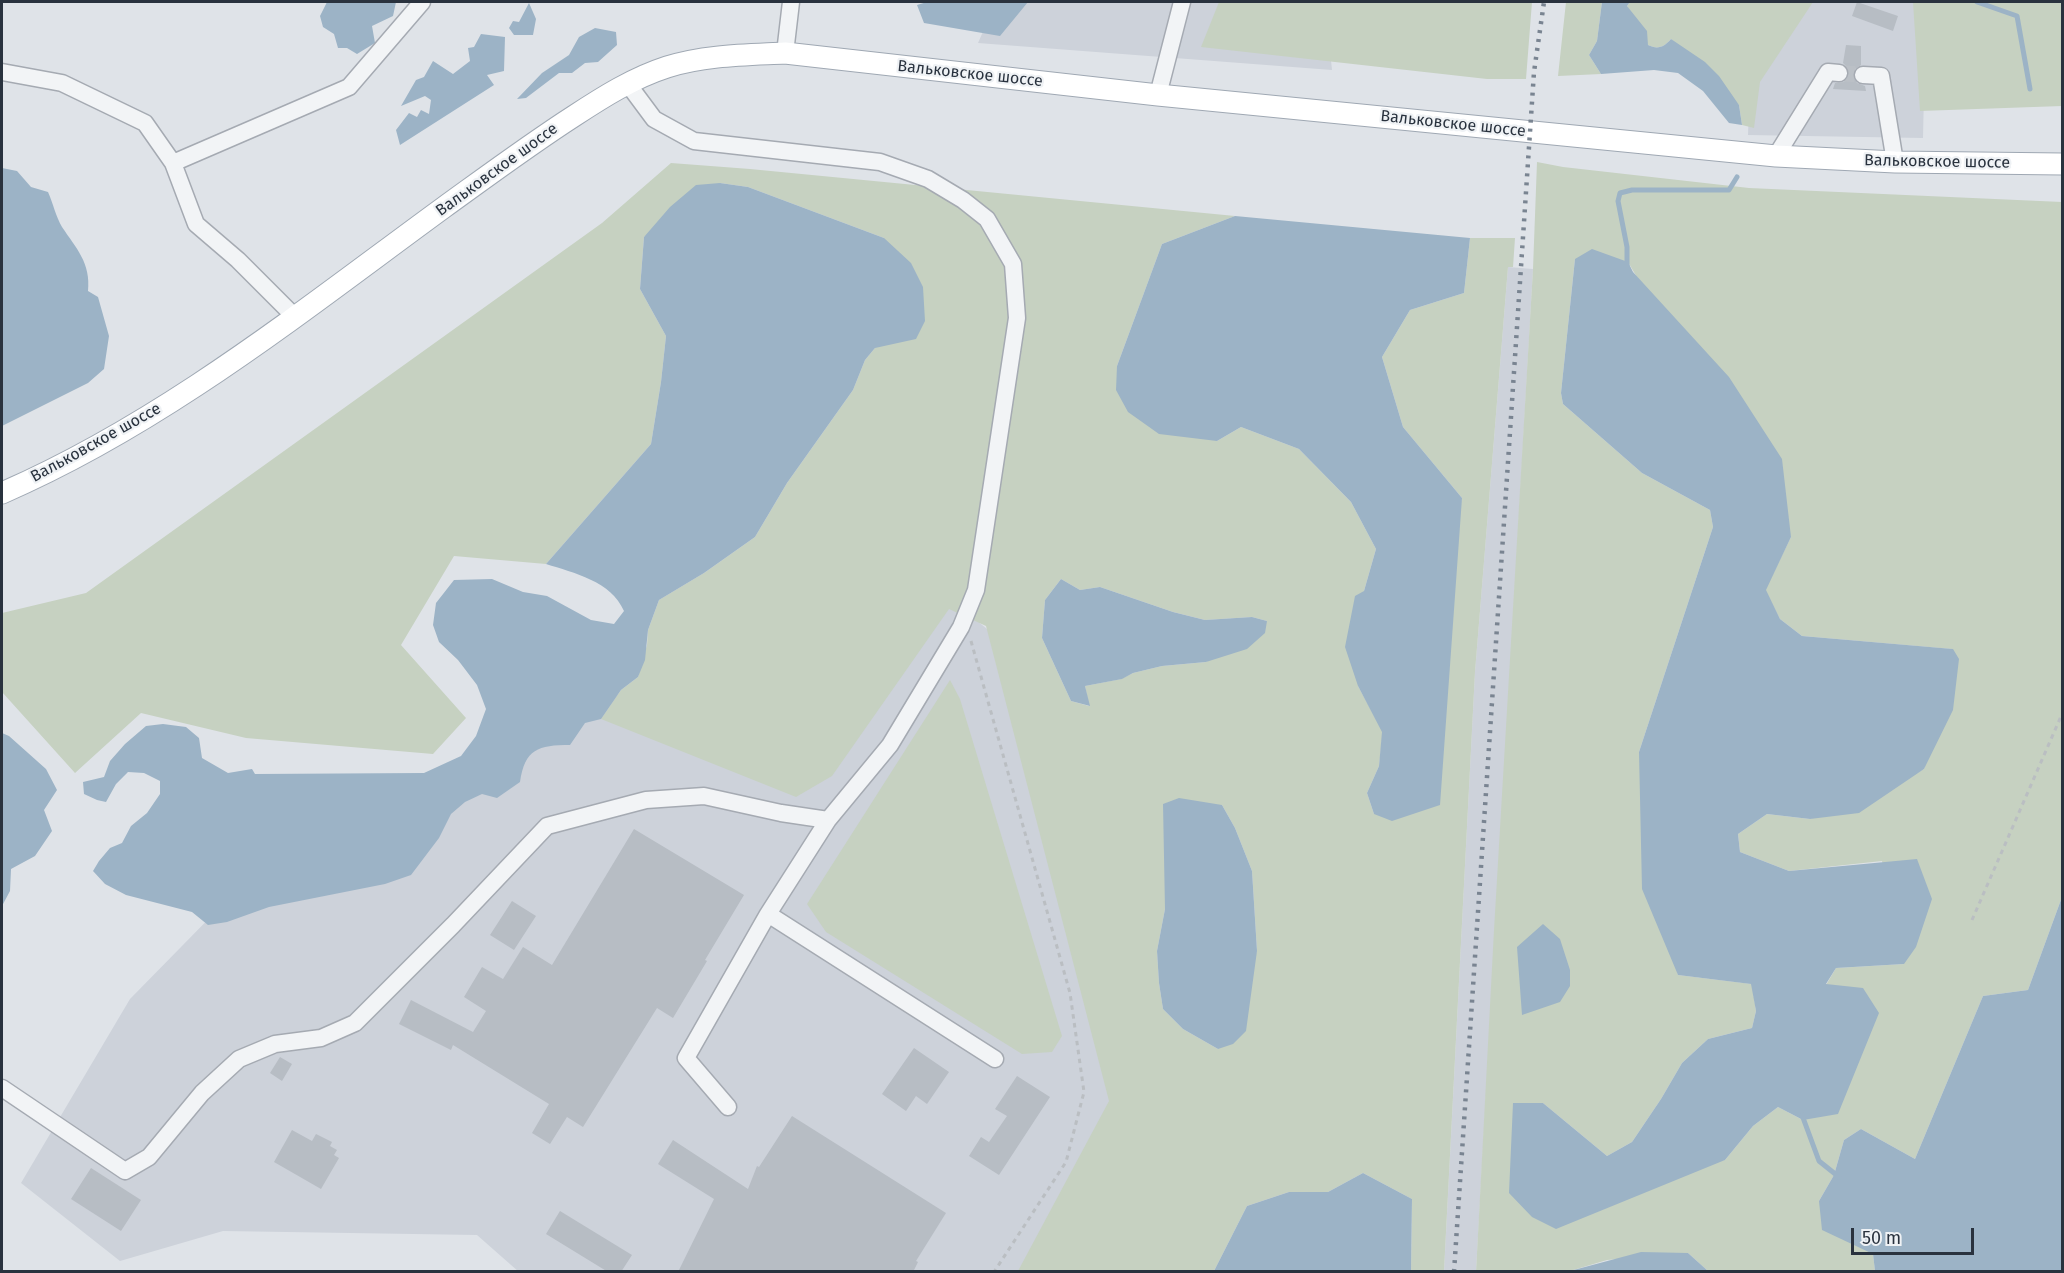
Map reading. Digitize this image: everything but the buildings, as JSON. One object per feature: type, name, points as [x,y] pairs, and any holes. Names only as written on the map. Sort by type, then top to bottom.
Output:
[{"type":"main road","name":"Вальковское шоссе","points":[[2,493],[71,460],[145,418],[295,316],[538,139],[615,89],[667,67],[727,55],[785,53],[1158,95],[1776,156],[1895,162],[2062,165]]},
{"type":"lane","points":[[173,163],[350,87],[422,2]]},
{"type":"lane","points":[[785,53],[791,2]]},
{"type":"lane","points":[[1158,95],[1182,2]]},
{"type":"lane","points":[[2,72],[62,83],[145,123],[173,163],[196,224],[238,260],[295,316]]},
{"type":"lane","points":[[1776,156],[1828,72],[1839,73]]},
{"type":"lane","points":[[1863,75],[1881,76],[1895,162]]},
{"type":"lane","points":[[628,84],[654,119],[694,141],[880,162],[928,179],[963,200],[987,219],[1012,264],[1017,318],[976,590],[962,627],[891,745],[828,820],[768,914],[686,1058],[728,1107]]},
{"type":"lane","points":[[2,1088],[125,1171],[149,1157],[202,1093],[238,1059],[275,1044],[321,1038],[355,1023],[547,826],[646,800],[704,796],[781,813],[828,820]]},
{"type":"lane","points":[[768,914],[995,1059]]},
{"type":"path","points":[[962,627],[972,642],[1070,993],[1084,1092],[1066,1162],[994,1272]]},
{"type":"path","points":[[1972,921],[2062,714]]},
{"type":"shaded area","points":[[996,2],[1325,2],[1332,70],[978,43]]},
{"type":"shaded area","points":[[1798,2],[1926,2],[1923,138],[1748,135],[1750,83]]},
{"type":"shaded area","points":[[1508,267],[1533,269],[1476,1271],[1444,1272],[1475,672]]},
{"type":"shaded area","points":[[936,587],[1015,652],[1122,1084],[1024,1271],[519,1272],[477,1235],[223,1231],[120,1261],[21,1183],[130,999],[232,895],[513,730]]},
{"type":"green space","points":[[1219,2],[1532,2],[1526,79],[1487,79],[1201,47]]},
{"type":"green space","points":[[1566,2],[1602,2],[1597,41],[1589,55],[1601,74],[1558,76]]},
{"type":"green space","points":[[1630,2],[1813,2],[1760,82],[1754,128],[1742,125],[1739,105],[1671,39],[1661,47],[1648,45],[1627,6]]},
{"type":"green space","points":[[1913,2],[2062,2],[2062,106],[1920,111]]},
{"type":"green space","points":[[1537,162],[1749,188],[2062,202],[2062,897],[2028,990],[1983,996],[1915,1159],[1861,1129],[1844,1140],[1834,1175],[1819,1201],[1873,1254],[1875,1271],[1708,1271],[1688,1253],[1607,1260],[1570,1271],[1476,1272],[1533,269]],"holes":[[[1575,259],[1628,262],[1791,537],[1765,590],[1780,619],[1802,636],[1952,649],[1924,769],[1810,819],[1767,814],[1738,834],[1740,852],[1789,871],[1882,861],[1904,964],[1836,968],[1826,985],[1803,1120],[1778,1107],[1753,1126],[1725,1160],[1509,1193],[1543,1103],[1607,1156],[1632,1142],[1682,1063],[1708,1039],[1752,1028],[1756,1011],[1752,984],[1678,975],[1639,752],[1713,527],[1710,510],[1642,473],[1563,404],[1561,393]]]},
{"type":"green space","points":[[671,163],[1235,216],[1162,244],[1117,366],[1217,441],[1241,427],[1299,449],[1351,502],[1376,549],[1364,591],[1358,686],[1383,732],[1379,766],[1367,793],[1374,814],[1462,498],[1403,427],[1382,357],[1410,310],[1464,293],[1470,238],[1515,238],[1513,267],[1508,267],[1475,672],[1444,1271],[1411,1271],[1412,1199],[1363,1173],[1328,1192],[1289,1192],[1247,1206],[1214,1271],[1018,1271],[1109,1101],[986,626],[949,609],[832,776],[796,797],[601,719],[621,690],[638,677],[647,645],[648,630],[659,600],[704,573],[755,537],[787,483],[853,390],[865,360],[875,348],[884,238],[748,187],[720,183],[644,237],[640,289],[666,336],[651,444],[546,564],[454,556],[401,645],[466,718],[433,754],[246,738],[141,713],[75,773],[2,692],[2,613],[86,593],[602,223]],"holes":[[[1061,579],[1080,590],[1100,587],[1173,612],[1205,620],[1252,617],[1267,621],[1206,662],[1162,666],[1133,673],[1121,679],[1085,686],[1089,706],[1071,701],[1042,638],[1045,600]],[[1222,805],[1235,828],[1252,871],[1257,951],[1218,1049],[1183,1029],[1163,1009],[1157,951],[1165,909],[1165,844]]]},
{"type":"green space","points":[[950,680],[960,699],[1062,1036],[1052,1052],[1022,1054],[826,932],[807,904]]},
{"type":"water","points":[[327,2],[396,2],[393,16],[372,26],[375,43],[357,54],[347,48],[338,48],[334,34],[323,27],[320,16]]},
{"type":"water","points":[[927,2],[1028,2],[1000,36],[924,23],[917,5]]},
{"type":"water","points":[[1602,2],[1630,2],[1627,6],[1647,31],[1648,45],[1661,47],[1671,39],[1705,62],[1719,76],[1739,105],[1742,125],[1729,123],[1703,91],[1678,73],[1654,70],[1601,74],[1589,55],[1597,41]]},
{"type":"water","points":[[529,3],[536,19],[533,35],[514,35],[509,28],[513,21],[519,22]]},
{"type":"water","points":[[595,28],[616,32],[617,45],[598,62],[585,63],[572,73],[559,73],[526,98],[517,99],[542,73],[569,55],[579,37]]},
{"type":"water","points":[[481,34],[505,37],[504,71],[487,75],[494,85],[400,145],[396,130],[409,113],[417,117],[421,110],[429,114],[431,100],[425,96],[401,106],[416,80],[424,77],[433,61],[453,74],[470,61],[468,48],[474,47]]},
{"type":"water","points":[[2,168],[17,171],[31,187],[48,192],[60,223],[85,264],[88,291],[98,297],[109,336],[104,369],[88,383],[2,426]]},
{"type":"water","points":[[720,183],[748,187],[884,238],[911,263],[923,287],[925,321],[916,339],[875,348],[865,360],[853,390],[787,483],[755,537],[704,573],[659,600],[648,630],[645,660],[638,677],[621,690],[601,719],[585,723],[570,745],[549,746],[535,751],[525,762],[520,782],[497,798],[482,794],[465,802],[451,814],[439,838],[411,875],[385,884],[269,907],[227,922],[208,925],[192,912],[126,895],[105,884],[93,871],[110,848],[122,843],[131,826],[147,813],[160,794],[160,781],[144,773],[128,772],[116,784],[106,802],[84,794],[83,782],[104,777],[110,761],[146,726],[163,724],[186,727],[199,738],[202,758],[228,773],[252,769],[255,774],[424,773],[461,756],[476,736],[486,709],[477,685],[458,660],[439,642],[433,625],[436,603],[454,580],[492,579],[523,592],[547,596],[591,620],[614,624],[624,611],[610,592],[591,580],[546,564],[651,444],[666,336],[640,289],[644,237],[670,207],[696,185]]},
{"type":"water","points":[[1235,216],[1470,238],[1464,293],[1410,310],[1382,357],[1403,427],[1462,498],[1440,805],[1392,821],[1374,814],[1367,793],[1379,766],[1382,732],[1358,686],[1345,647],[1355,596],[1364,591],[1376,549],[1351,502],[1299,449],[1241,427],[1217,441],[1159,434],[1128,412],[1116,390],[1117,366],[1162,244]]},
{"type":"water","points":[[1592,249],[1628,262],[1633,272],[1729,377],[1782,459],[1791,537],[1766,590],[1780,619],[1802,636],[1953,649],[1959,659],[1953,710],[1924,769],[1859,813],[1810,819],[1767,814],[1738,834],[1740,852],[1789,871],[1917,859],[1932,899],[1916,947],[1904,964],[1836,968],[1826,984],[1863,988],[1879,1013],[1838,1114],[1803,1120],[1778,1107],[1753,1126],[1725,1160],[1556,1229],[1532,1217],[1509,1193],[1513,1103],[1543,1103],[1607,1156],[1632,1142],[1682,1063],[1708,1039],[1752,1028],[1756,1011],[1751,984],[1678,975],[1642,889],[1639,752],[1713,527],[1710,510],[1642,473],[1563,404],[1561,393],[1575,259]]},
{"type":"water","points":[[1061,579],[1080,590],[1100,587],[1173,612],[1205,620],[1252,617],[1267,621],[1265,633],[1247,649],[1206,662],[1162,666],[1133,673],[1122,679],[1085,686],[1090,706],[1071,701],[1042,638],[1045,600]]},
{"type":"water","points":[[2,733],[9,736],[46,769],[57,790],[44,810],[52,831],[35,856],[11,869],[10,891],[2,906]]},
{"type":"water","points":[[1179,798],[1222,805],[1235,828],[1252,871],[1257,951],[1246,1031],[1233,1044],[1218,1049],[1183,1029],[1163,1009],[1157,951],[1165,909],[1163,804]]},
{"type":"water","points":[[2062,897],[2062,1271],[1875,1271],[1873,1254],[1822,1230],[1819,1201],[1834,1175],[1844,1140],[1861,1129],[1915,1159],[1983,996],[2028,990]]},
{"type":"water","points":[[1543,924],[1560,939],[1570,970],[1570,986],[1560,1002],[1522,1015],[1517,947]]},
{"type":"water","points":[[1363,1173],[1412,1199],[1411,1271],[1214,1271],[1247,1206],[1289,1192],[1328,1192]]},
{"type":"water","points":[[1641,1252],[1688,1253],[1708,1271],[1570,1271]]},
{"type":"waterway","points":[[1977,2],[2017,16],[2030,89]]},
{"type":"waterway","points":[[1627,266],[1627,247],[1618,201],[1620,193],[1632,190],[1729,190],[1737,177]]},
{"type":"waterway","points":[[1802,1115],[1819,1161],[1839,1177]]},
{"type":"tunnel","points":[[1839,73],[1863,75]]},
{"type":"railway","points":[[1454,1272],[1534,72],[1544,2]]}]
